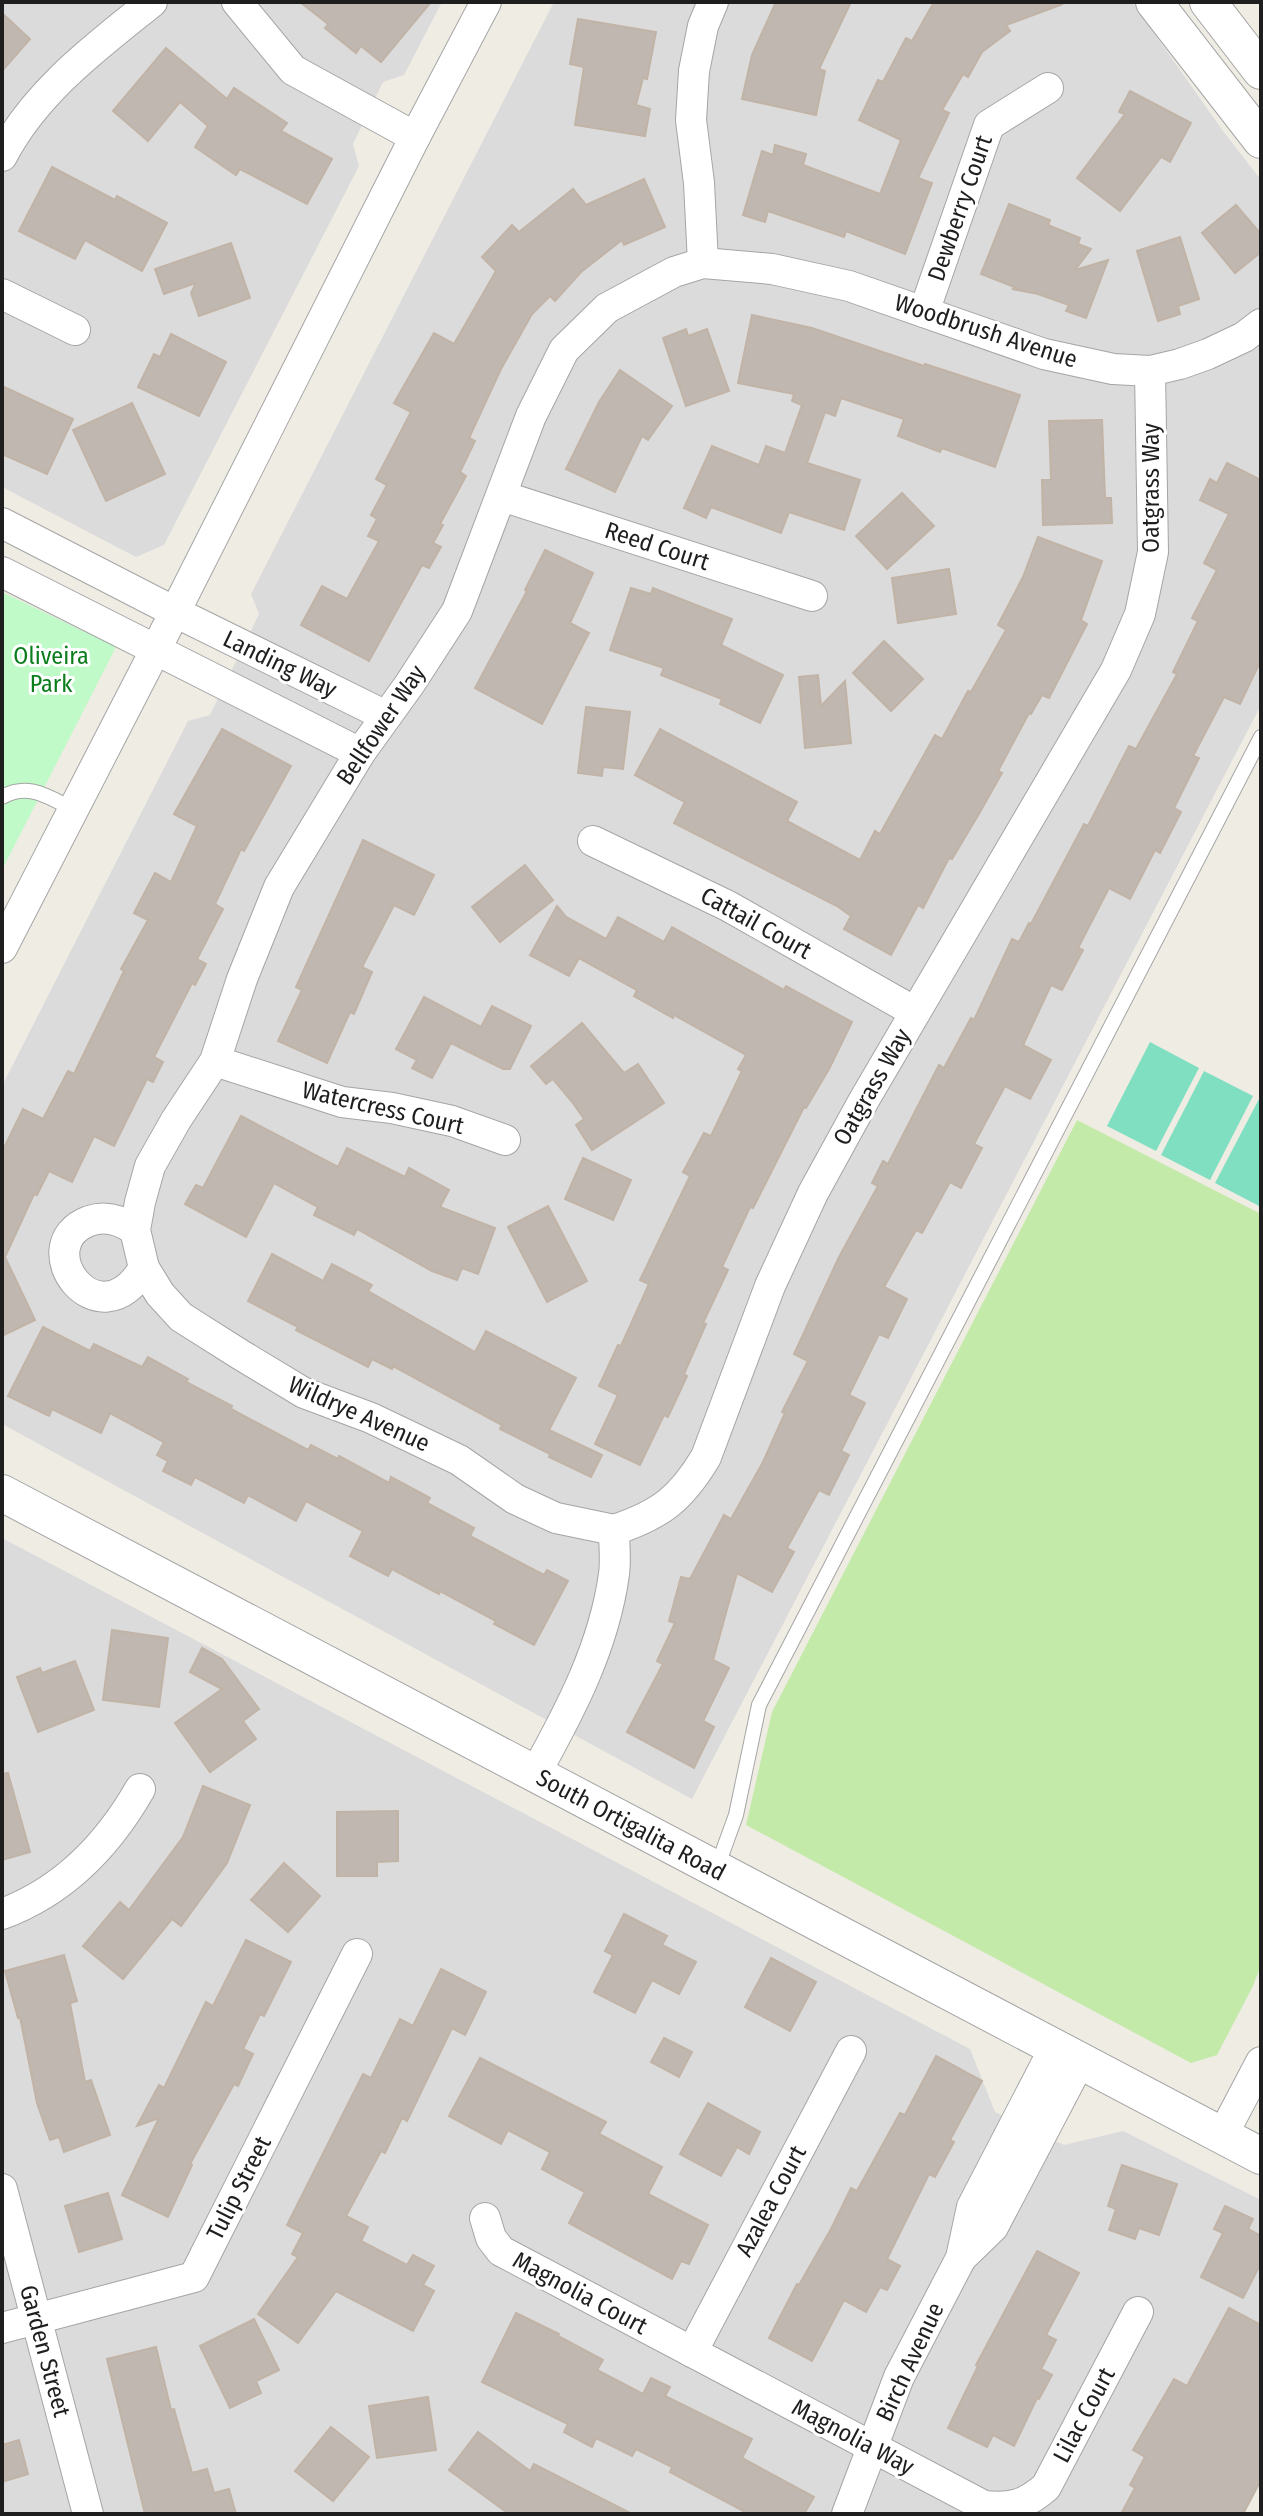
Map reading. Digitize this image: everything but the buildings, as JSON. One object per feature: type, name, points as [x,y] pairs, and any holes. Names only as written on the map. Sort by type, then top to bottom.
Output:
[{"type":"street","points":[[2,156],[37,106],[70,68],[152,2]]},
{"type":"street","points":[[237,2],[293,70],[415,137]]},
{"type":"street","points":[[2,948],[486,2]]},
{"type":"street","points":[[703,263],[699,183],[691,120],[694,71],[703,26],[713,2]]},
{"type":"street","points":[[1154,2],[1261,140]]},
{"type":"street","points":[[1208,2],[1261,71]]},
{"type":"street","name":"Dewberry Court","points":[[924,312],[989,125],[1048,88]]},
{"type":"street","name":"Woodbrush Avenue","points":[[703,263],[772,269],[849,286],[1044,354],[1113,369],[1150,371],[1208,354],[1244,337],[1261,324]]},
{"type":"street","name":"Bellfower Way","points":[[139,1250],[140,1202],[150,1166],[215,1061],[242,979],[279,887],[360,753],[457,611],[531,416],[564,350],[607,308],[674,272],[703,263]]},
{"type":"street","points":[[2,294],[75,330]]},
{"type":"street","name":"Oatgrass Way","points":[[614,1530],[646,1520],[675,1500],[692,1481],[706,1457],[770,1286],[813,1193],[1129,643],[1140,614],[1153,552],[1150,371]]},
{"type":"street","name":"Reed Court","points":[[502,496],[812,596]]},
{"type":"street","name":"Landing Way","points":[[2,523],[386,716]]},
{"type":"street","name":"Landing Way","points":[[2,572],[360,753]]},
{"type":"street","name":"Cattail Court","points":[[593,841],[728,906],[915,1012]]},
{"type":"street","name":"Watercress Court","points":[[215,1061],[342,1102],[392,1108],[452,1121],[505,1140]]},
{"type":"street","name":"Wildrye Avenue","points":[[139,1250],[160,1294],[181,1317],[304,1393],[371,1418],[459,1460],[515,1499],[556,1518],[614,1530]]},
{"type":"street","name":"South Ortigalita Road","points":[[2,1493],[1261,2156]]},
{"type":"street","points":[[535,1774],[576,1700],[600,1638],[614,1573],[614,1530]]},
{"type":"street","points":[[2,1914],[51,1890],[92,1857],[126,1814],[140,1789]]},
{"type":"street","name":"Tulip Street","points":[[2,2328],[194,2277],[357,1954]]},
{"type":"street","name":"Azalea Court","points":[[692,2352],[851,2051]]},
{"type":"street","name":"Birch Avenue","points":[[847,2514],[899,2377],[961,2258],[972,2207],[1067,2056]]},
{"type":"street","points":[[1222,2136],[1261,2062]]},
{"type":"street","name":"Garden Street","points":[[2,2189],[88,2514]]},
{"type":"street","name":"Magnolia Court","points":[[485,2218],[491,2238],[501,2251],[692,2352]]},
{"type":"street","name":"Lilac Court","points":[[1018,2505],[1028,2502],[1046,2487],[1138,2312]]},
{"type":"street","name":"Magnolia Way","points":[[692,2352],[984,2506],[1007,2509],[1018,2505]]},
{"type":"lane","points":[[716,1870],[736,1815],[759,1705],[1261,737]]},
{"type":"lane","points":[[2,797],[13,791],[33,789],[73,809]]},
{"type":"shaded area","points":[[2,2],[442,2],[404,75],[383,82],[353,144],[359,166],[164,545],[136,557],[2,487]]},
{"type":"shaded area","points":[[554,2],[1132,2],[1261,180],[1261,705],[692,1799],[2,1424],[2,1086],[188,721],[210,715],[259,614],[251,594]]},
{"type":"shaded area","points":[[2,1538],[970,2049],[995,2112],[1064,2145],[1123,2131],[1261,2200],[1261,2403],[1202,2514],[2,2514]]},
{"type":"green space","name":"Oliveira Park","points":[[2,592],[116,647],[2,870]]},
{"type":"green space","points":[[1150,1042],[1199,1068],[1156,1151],[1107,1126]]},
{"type":"green space","points":[[1204,1071],[1253,1096],[1210,1180],[1161,1155]]},
{"type":"green space","points":[[1261,1100],[1261,1207],[1215,1183]]},
{"type":"green space","points":[[1077,1120],[1261,1214],[1261,1965],[1217,2055],[1191,2063],[746,1825],[772,1712]]}]
